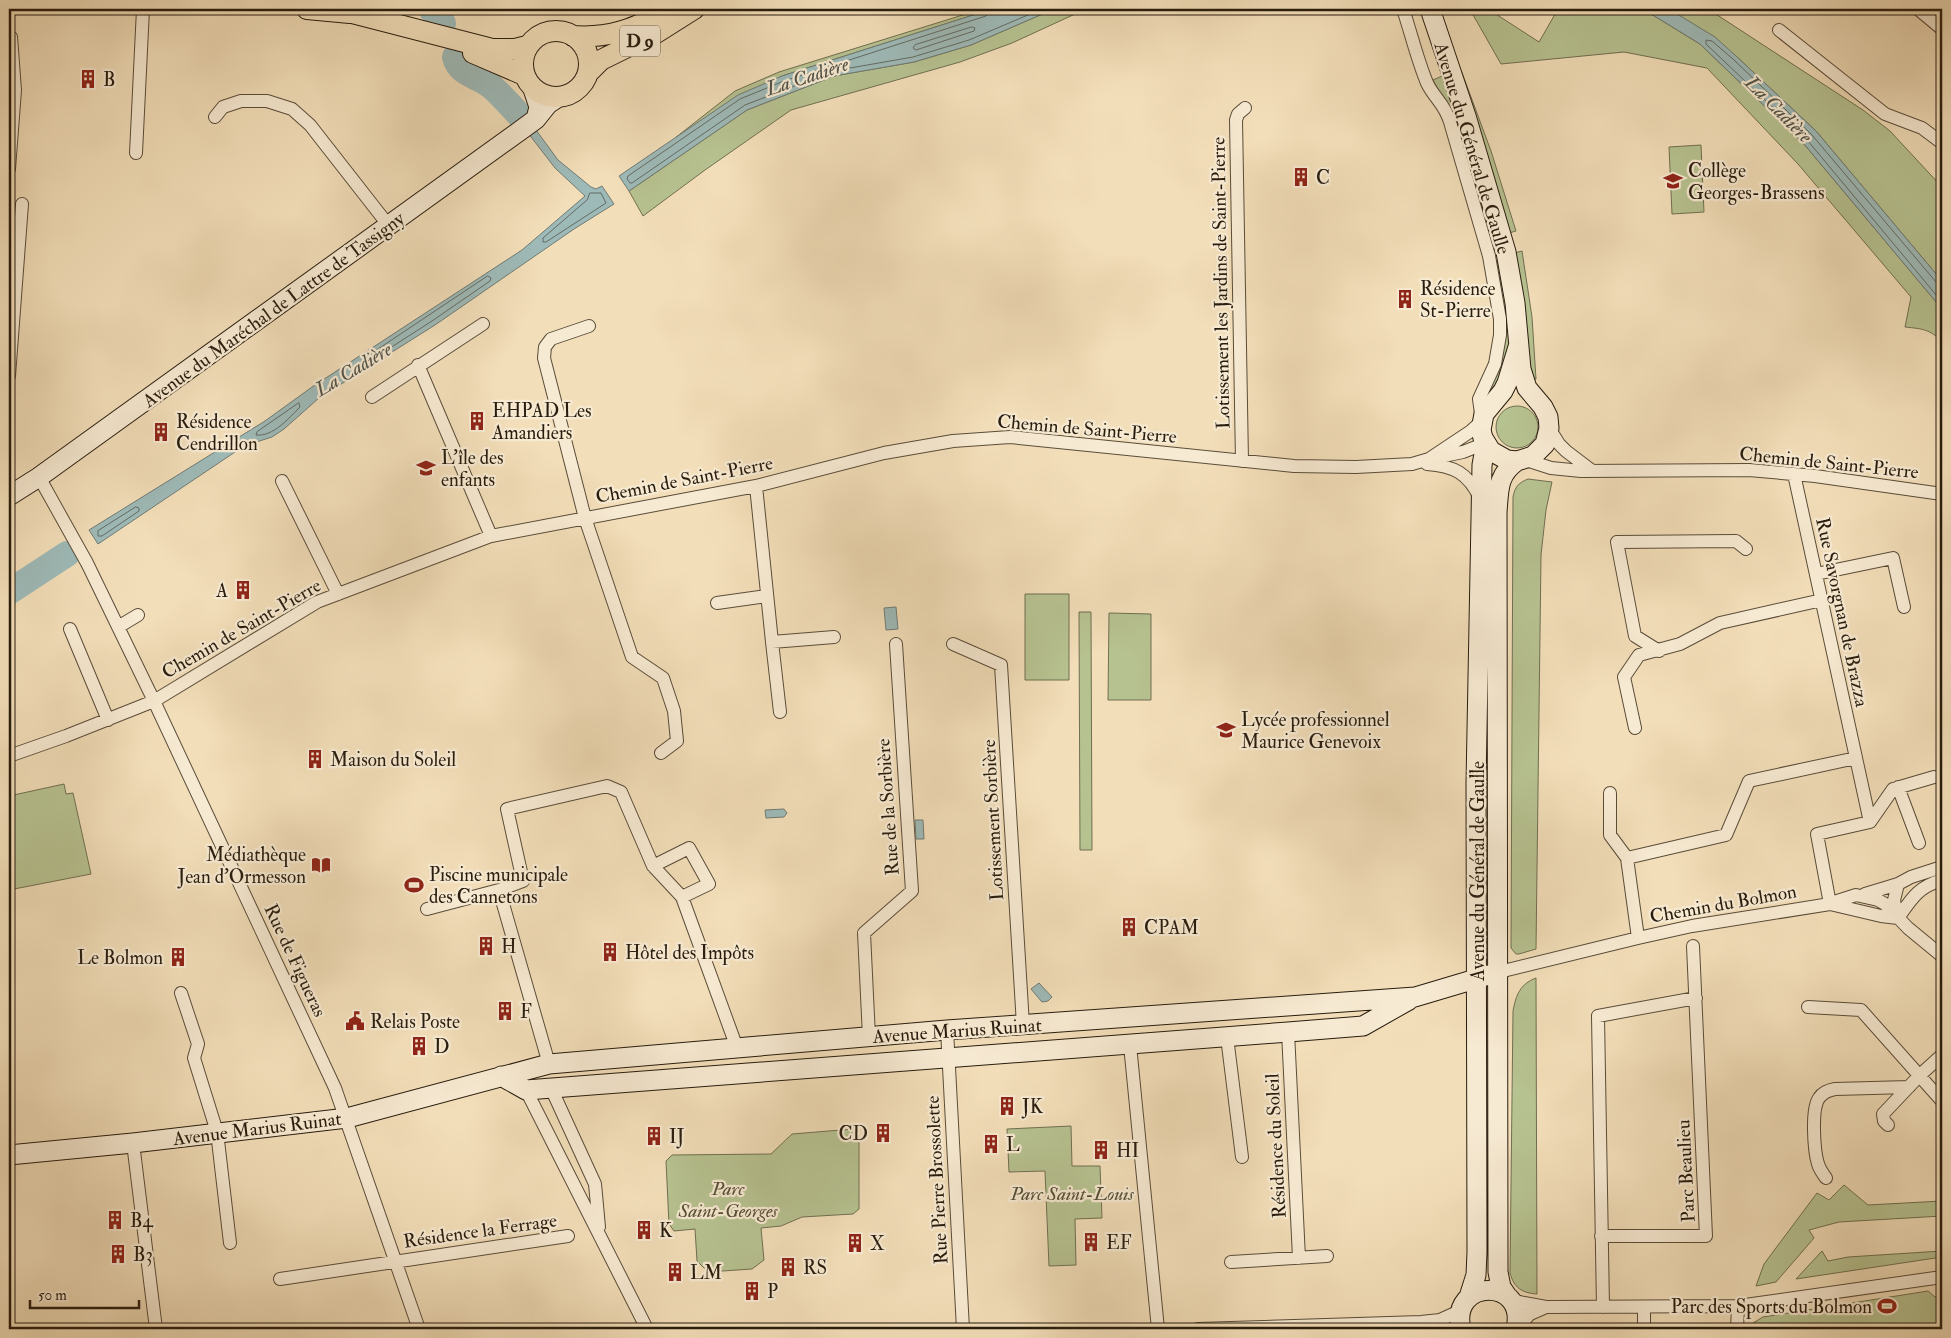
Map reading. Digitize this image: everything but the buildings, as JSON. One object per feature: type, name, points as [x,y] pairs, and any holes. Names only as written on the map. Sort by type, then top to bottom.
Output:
[{"type":"main road","points":[[307,9],[346,11],[492,49],[515,49],[528,46]]},
{"type":"main road","name":"D 9","points":[[574,36],[595,38],[619,33],[674,9]]},
{"type":"main road","name":"D 9","points":[[588,73],[600,60],[656,33],[694,9]]},
{"type":"main road","points":[[416,29],[529,82],[549,97],[557,98],[571,95],[585,81],[589,60],[587,53],[574,36],[560,31],[548,32],[537,37],[528,46],[523,57],[529,82]]},
{"type":"street","points":[[136,153],[143,9]]},
{"type":"street","name":"Avenue du Général de Gaulle","points":[[1403,9],[1427,82],[1434,95],[1446,109],[1477,210],[1497,294],[1500,319],[1499,343],[1495,364],[1479,399],[1482,430],[1486,443],[1482,465],[1477,712],[1477,1252],[1476,1275],[1464,1313]]},
{"type":"street","name":"Avenue du Général de Gaulle","points":[[1430,9],[1466,116],[1506,252],[1515,303],[1518,347],[1527,388],[1535,400],[1543,407],[1548,417],[1549,428],[1548,436],[1540,451],[1521,460],[1505,471],[1500,481],[1497,512],[1498,1272],[1501,1287],[1516,1310],[1518,1320],[1516,1329]]},
{"type":"street","points":[[1918,9],[1942,29]]},
{"type":"street","points":[[1779,30],[1884,114],[1922,128],[1942,143]]},
{"type":"street","points":[[9,169],[15,90],[11,37]]},
{"type":"street","points":[[529,82],[539,107],[529,125]]},
{"type":"street","name":"Avenue du Maréchal de Lattre de Tassigny","points":[[9,496],[39,477],[529,125],[548,104],[557,98]]},
{"type":"street","points":[[215,117],[223,107],[241,101],[267,101],[292,109],[310,125],[389,226]]},
{"type":"street","name":"Lotissement les Jardins de Saint-Pierre","points":[[1242,461],[1236,120],[1238,114],[1245,108]]},
{"type":"street","points":[[9,376],[22,204]]},
{"type":"street","points":[[372,397],[483,324]]},
{"type":"street","points":[[590,326],[551,339],[545,347],[544,353],[585,518],[632,657],[663,678],[674,710],[677,741],[661,753]]},
{"type":"street","name":"Avenue du Général de Gaulle","points":[[1482,421],[1490,405],[1497,399],[1507,383],[1518,347]]},
{"type":"street","points":[[418,365],[491,536]]},
{"type":"street","points":[[1497,399],[1516,393],[1535,400]]},
{"type":"street","name":"Chemin de Saint-Pierre","points":[[1429,459],[1471,431],[1482,421]]},
{"type":"street","points":[[1549,428],[1559,444],[1590,470]]},
{"type":"street","name":"Chemin de Saint-Pierre","points":[[9,756],[66,736],[154,701],[317,602],[491,536],[756,486],[884,453],[953,441],[1010,437],[1242,461],[1313,466],[1356,467],[1437,464],[1455,470],[1468,478],[1481,499]]},
{"type":"street","points":[[1486,443],[1499,457],[1521,460]]},
{"type":"street","name":"Chemin de Saint-Pierre","points":[[1412,464],[1463,452],[1486,443]]},
{"type":"street","name":"Chemin de Saint-Pierre","points":[[1521,460],[1560,470],[1581,471],[1749,470],[1794,474],[1942,494]]},
{"type":"street","name":"Rue Savorgnan de Brazza","points":[[1794,474],[1870,822]]},
{"type":"street","name":"Rue de Figueras","points":[[39,477],[87,563],[154,701],[335,1088],[419,1329]]},
{"type":"street","points":[[282,481],[338,594]]},
{"type":"street","points":[[756,486],[780,712]]},
{"type":"street","points":[[1659,651],[1634,636],[1617,542],[1736,541],[1746,549]]},
{"type":"street","points":[[1816,574],[1894,558],[1904,607]]},
{"type":"street","points":[[717,603],[767,596]]},
{"type":"street","points":[[1635,728],[1624,677],[1639,655],[1680,644],[1720,623],[1822,600]]},
{"type":"street","points":[[118,627],[138,615]]},
{"type":"street","points":[[70,629],[108,720]]},
{"type":"street","points":[[772,642],[834,637]]},
{"type":"street","name":"Rue de la Sorbière","points":[[869,1037],[864,933],[912,891],[896,644]]},
{"type":"street","name":"Lotissement Sorbière","points":[[953,644],[1001,666],[1023,1026]]},
{"type":"street","points":[[1627,858],[1726,835],[1749,781],[1856,758]]},
{"type":"street","points":[[1934,776],[1893,789],[1870,822],[1817,834],[1830,904],[1856,895],[1884,890],[1911,877],[1942,867]]},
{"type":"street","points":[[427,909],[499,890],[523,881],[507,809],[608,786],[621,792],[653,866],[682,897],[737,1048]]},
{"type":"street","points":[[1898,787],[1920,843]]},
{"type":"street","points":[[1610,793],[1610,835],[1627,858],[1638,938]]},
{"type":"street","points":[[653,866],[690,848],[709,884],[682,897]]},
{"type":"street","points":[[1898,918],[1921,888],[1942,880]]},
{"type":"street","points":[[1898,884],[1894,900],[1898,918]]},
{"type":"street","points":[[499,890],[550,1064]]},
{"type":"street","points":[[1856,895],[1869,897],[1885,904],[1898,918],[1942,956]]},
{"type":"street","name":"Chemin du Bolmon","points":[[1499,972],[1692,926],[1830,904],[1898,918]]},
{"type":"street","name":"Parc Beaulieu","points":[[1601,1236],[1706,1236],[1693,946]]},
{"type":"street","name":"Avenue Marius Ruinat","points":[[9,1155],[133,1143],[347,1118],[550,1064],[947,1030],[1414,997],[1499,972]]},
{"type":"street","points":[[180,993],[198,1044],[194,1058],[217,1132],[230,1243]]},
{"type":"street","name":"Avenue Marius Ruinat","points":[[526,1090],[1363,1026],[1414,997]]},
{"type":"street","points":[[1603,1307],[1598,1016],[1696,998]]},
{"type":"street","points":[[1808,1007],[1861,1010],[1942,1101]]},
{"type":"street","name":"Rue Pierre Brossolette","points":[[947,1030],[963,1329]]},
{"type":"street","name":"Résidence du Soleil","points":[[1288,1032],[1299,1258]]},
{"type":"street","points":[[1227,1037],[1242,1157]]},
{"type":"street","points":[[1130,1045],[1158,1329]]},
{"type":"street","points":[[1888,1125],[1884,1121],[1883,1114],[1942,1055]]},
{"type":"street","points":[[500,1076],[526,1090],[647,1329]]},
{"type":"street","points":[[1826,1178],[1818,1164],[1816,1152],[1814,1112],[1815,1104],[1820,1096],[1827,1091],[1835,1089],[1909,1087]]},
{"type":"street","points":[[551,1088],[595,1184],[599,1235]]},
{"type":"street","points":[[133,1143],[156,1329]]},
{"type":"street","name":"Résidence la Ferrage","points":[[280,1279],[568,1236]]},
{"type":"street","points":[[1231,1262],[1328,1256]]},
{"type":"street","points":[[1880,1284],[1908,1274],[1942,1268]]},
{"type":"street","points":[[1198,1329],[1440,1320],[1464,1313],[1484,1290],[1492,1290],[1519,1302],[1546,1307],[1738,1306],[1880,1284],[1942,1277]]},
{"type":"street","points":[[1738,1306],[1738,1329]]},
{"type":"street","points":[[1516,1329],[1530,1314],[1546,1307]]},
{"type":"street","points":[[1644,1307],[1644,1329]]},
{"type":"green space","points":[[982,9],[992,9],[782,76],[675,138],[735,91],[779,72]]},
{"type":"green space","points":[[1054,9],[1086,9],[1012,43],[960,62],[791,110],[643,216],[629,191],[747,110],[834,76],[914,62],[971,45]]},
{"type":"green space","points":[[1481,9],[1488,9],[1539,42],[1558,9],[1643,9],[1700,44],[1804,144],[1942,309],[1942,342],[1934,334],[1926,330],[1905,327],[1911,297],[1798,164],[1707,68],[1624,52],[1501,64],[1472,13]]},
{"type":"green space","points":[[1669,9],[1708,9],[1863,110],[1890,131],[1942,187],[1942,281],[1816,131],[1736,56]]},
{"type":"green space","points":[[1461,70],[1491,151],[1516,231],[1509,233],[1458,72]]},
{"type":"green space","points":[[1442,76],[1456,111],[1496,248],[1492,249],[1443,98],[1433,80]]},
{"type":"green space","points":[[1701,145],[1704,212],[1672,214],[1669,147]]},
{"type":"green space","points":[[1522,251],[1532,317],[1536,379],[1529,379],[1514,253]]},
{"type":"green space","points":[[1499,261],[1509,327],[1509,362],[1505,376],[1498,387],[1484,396],[1496,375],[1495,263]]},
{"type":"green space","points":[[1521,406],[1529,409],[1535,415],[1538,427],[1535,439],[1529,445],[1513,448],[1505,445],[1499,439],[1496,423],[1499,415],[1505,409]]},
{"type":"green space","points":[[1528,479],[1552,482],[1546,510],[1541,555],[1536,949],[1516,954],[1511,948],[1513,497],[1518,486]]},
{"type":"green space","points":[[1025,594],[1069,594],[1069,680],[1025,680]]},
{"type":"green space","points":[[1079,612],[1091,612],[1092,850],[1080,850]]},
{"type":"green space","points":[[1109,613],[1151,614],[1151,700],[1108,700]]},
{"type":"green space","points":[[64,784],[66,794],[73,793],[91,874],[9,890],[9,796]]},
{"type":"green space","points":[[1536,978],[1537,1294],[1519,1289],[1510,1273],[1513,1011],[1522,987]]},
{"type":"green space","name":"Parc Saint-Louis","points":[[1071,1126],[1072,1166],[1100,1166],[1102,1218],[1075,1219],[1076,1265],[1049,1266],[1045,1171],[1009,1172],[1007,1129]]},
{"type":"green space","name":"Parc Saint-Georges","points":[[853,1129],[859,1137],[859,1209],[853,1214],[802,1217],[781,1226],[761,1228],[764,1260],[752,1269],[708,1272],[697,1261],[695,1229],[674,1231],[669,1224],[666,1161],[672,1155],[771,1154],[792,1134]]},
{"type":"green space","points":[[1844,1185],[1868,1205],[1942,1201],[1942,1216],[1839,1222],[1809,1230],[1814,1238],[1776,1282],[1756,1286],[1764,1264],[1817,1193],[1829,1200]]},
{"type":"green space","points":[[1822,1251],[1828,1261],[1848,1257],[1942,1251],[1942,1257],[1796,1279]]},
{"type":"green space","name":"Parc des Sports du Bolmon","points":[[1928,1291],[1935,1297],[1942,1296],[1942,1329],[1750,1329],[1753,1323],[1763,1317]]},
{"type":"water","points":[[992,9],[1054,9],[971,45],[914,62],[834,76],[747,110],[629,191],[619,176],[738,95],[782,76]]},
{"type":"water","points":[[1643,9],[1669,9],[1715,37],[1816,131],[1942,281],[1942,309],[1804,144],[1700,44]]},
{"type":"water","points":[[536,130],[558,160],[591,187],[596,189],[602,186],[614,204],[574,229],[435,325],[319,398],[284,429],[272,437],[244,446],[98,544],[89,530],[265,421],[312,387],[522,250],[585,196],[555,168],[528,133]]},
{"type":"water","points":[[896,607],[898,629],[886,630],[884,608]]},
{"type":"water","points":[[784,809],[787,813],[784,817],[766,818],[765,810]]},
{"type":"water","points":[[915,820],[923,820],[924,839],[916,839]]},
{"type":"water","points":[[1039,983],[1052,997],[1048,1001],[1042,1002],[1031,989]]},
{"type":"waterway","points":[[431,9],[443,23]]},
{"type":"waterway","points":[[455,57],[457,63],[465,72],[487,83],[520,116]]},
{"type":"waterway","name":"La Cadière","points":[[9,592],[67,554]]},
{"type":"place","name":"B","points":[[88,79]]},
{"type":"place","name":"C","points":[[1301,177]]},
{"type":"place","name":"Collège Georges-Brassens","points":[[1673,181]]},
{"type":"place","name":"Résidence St-Pierre","points":[[1405,299]]},
{"type":"place","name":"EHPAD Les Amandiers","points":[[477,421]]},
{"type":"place","name":"Résidence Cendrillon","points":[[161,432]]},
{"type":"place","name":"L'île des enfants","points":[[426,468]]},
{"type":"place","name":"A","points":[[243,590]]},
{"type":"place","name":"Lycée professionnel Maurice Genevoix","points":[[1226,730]]},
{"type":"place","name":"Maison du Soleil","points":[[315,759]]},
{"type":"place","name":"Médiathèque Jean d'Ormesson","points":[[321,865]]},
{"type":"place","name":"Piscine municipale des Cannetons","points":[[414,885]]},
{"type":"place","name":"CPAM","points":[[1129,927]]},
{"type":"place","name":"H","points":[[486,946]]},
{"type":"place","name":"Hôtel des Impôts","points":[[610,952]]},
{"type":"place","name":"Le Bolmon","points":[[178,957]]},
{"type":"place","name":"F","points":[[505,1011]]},
{"type":"place","name":"Relais Poste","points":[[355,1021]]},
{"type":"place","name":"D","points":[[419,1046]]},
{"type":"place","name":"JK","points":[[1007,1106]]},
{"type":"place","name":"CD","points":[[883,1133]]},
{"type":"place","name":"IJ","points":[[654,1136]]},
{"type":"place","name":"L","points":[[991,1144]]},
{"type":"place","name":"HI","points":[[1101,1150]]},
{"type":"place","name":"B4","points":[[115,1220]]},
{"type":"place","name":"K","points":[[644,1230]]},
{"type":"place","name":"EF","points":[[1091,1242]]},
{"type":"place","name":"X","points":[[855,1243]]},
{"type":"place","name":"B3","points":[[118,1254]]},
{"type":"place","name":"RS","points":[[788,1267]]},
{"type":"place","name":"LM","points":[[675,1272]]},
{"type":"place","name":"P","points":[[752,1291]]},
{"type":"place","name":"Parc des Sports du Bolmon","points":[[1887,1306]]}]
